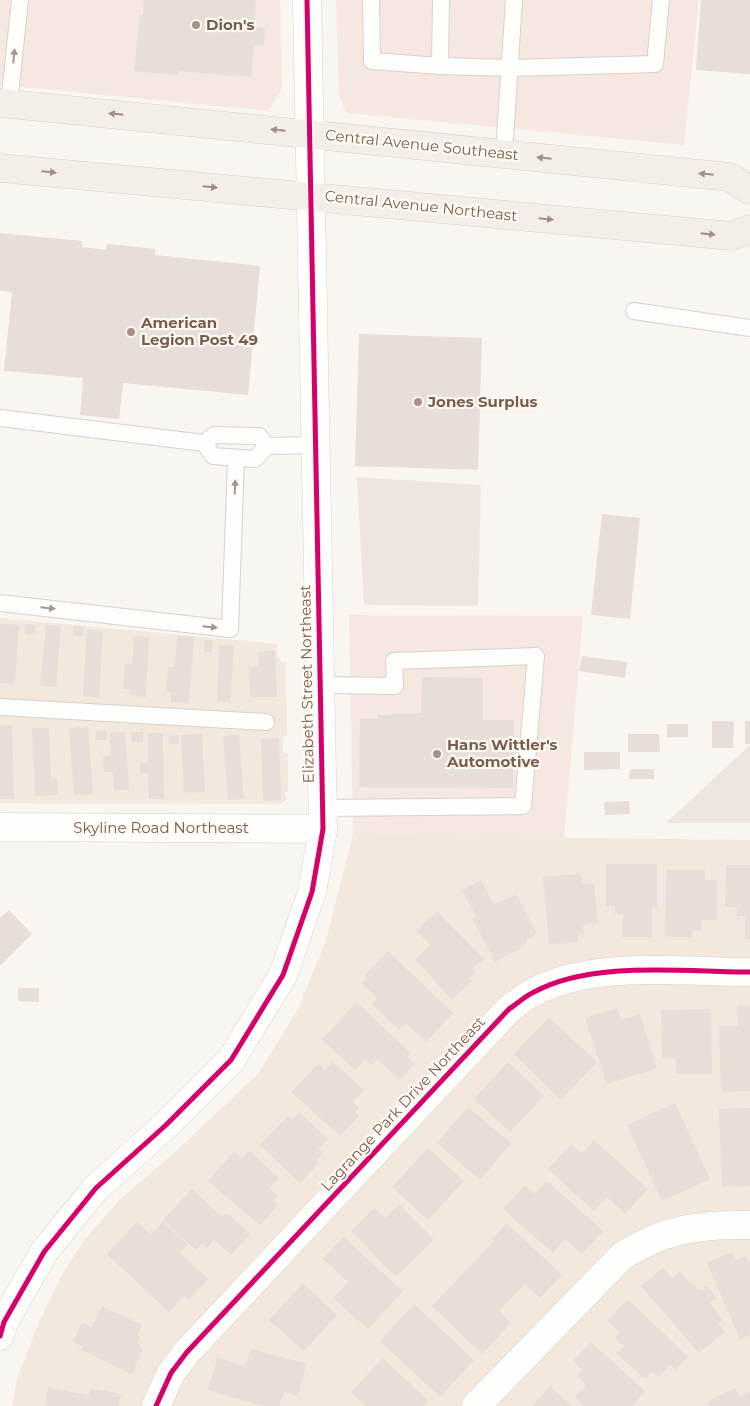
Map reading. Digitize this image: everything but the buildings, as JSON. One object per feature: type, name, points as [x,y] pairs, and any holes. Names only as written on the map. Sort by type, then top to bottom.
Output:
[{"type":"main road","name":"Central Avenue Southeast","points":[[4,104],[309,133],[730,177],[750,190]]},
{"type":"main road","name":"Central Avenue Northeast","points":[[0,168],[310,195],[732,236],[750,229]]},
{"type":"street","name":"Elizabeth Street Northeast","points":[[1,1327],[44,1252],[96,1188],[166,1125],[231,1060],[283,975],[312,892],[323,819],[307,0]]},
{"type":"street","name":"Skyline Road Northeast","points":[[0,827],[323,819]]},
{"type":"street","name":"Lagrange Park Drive Northeast","points":[[156,1406],[171,1373],[186,1352],[509,1009],[534,992],[579,976],[604,971],[750,972]]},
{"type":"street","points":[[476,1406],[622,1256],[646,1241],[672,1232],[698,1226],[750,1225]]},
{"type":"lane","points":[[4,104],[20,0]]},
{"type":"lane","points":[[371,0],[372,61],[440,66],[510,68],[655,64],[661,0]]},
{"type":"lane","points":[[440,66],[441,0]]},
{"type":"lane","points":[[504,154],[514,0]]},
{"type":"lane","points":[[634,311],[750,328]]},
{"type":"lane","points":[[0,418],[204,443],[214,435],[259,436],[267,446]]},
{"type":"lane","points":[[204,443],[213,456],[236,458],[255,458],[267,446],[315,446]]},
{"type":"lane","points":[[0,603],[230,629],[236,458]]},
{"type":"lane","points":[[320,685],[394,686],[394,661],[536,656],[523,806],[323,819]]},
{"type":"lane","points":[[0,707],[266,722]]},
{"type":"shaded area","points":[[0,0],[280,0],[282,89],[269,111],[0,85]]},
{"type":"shaded area","points":[[336,0],[699,0],[684,145],[346,113],[339,95]]},
{"type":"shaded area","points":[[357,477],[481,485],[478,606],[364,605]]},
{"type":"shaded area","points":[[349,615],[583,616],[564,838],[353,835]]},
{"type":"shaded area","points":[[0,618],[277,644],[277,656],[282,662],[286,662],[287,736],[284,736],[283,753],[288,753],[288,791],[284,793],[287,799],[280,804],[0,803]]},
{"type":"shaded area","points":[[750,745],[750,823],[666,823]]},
{"type":"shaded area","points":[[353,835],[750,840],[750,1406],[12,1406],[17,1378],[40,1320],[64,1271],[85,1239],[121,1198],[172,1155],[259,1073],[298,1009],[326,941]]},
{"type":"cycle path","points":[[0,1336],[4,1322],[44,1252],[96,1188],[166,1125],[231,1060],[283,975],[312,892],[323,829],[307,0]]},
{"type":"cycle path","points":[[156,1406],[171,1373],[187,1352],[509,1009],[524,998],[558,982],[583,975],[639,970],[750,972]]},
{"type":"place","name":"Dion's","points":[[196,25]]},
{"type":"place","name":"American Legion Post 49","points":[[131,332]]},
{"type":"place","name":"Jones Surplus","points":[[418,402]]},
{"type":"place","name":"Hans Wittler's Automotive","points":[[437,754]]}]
